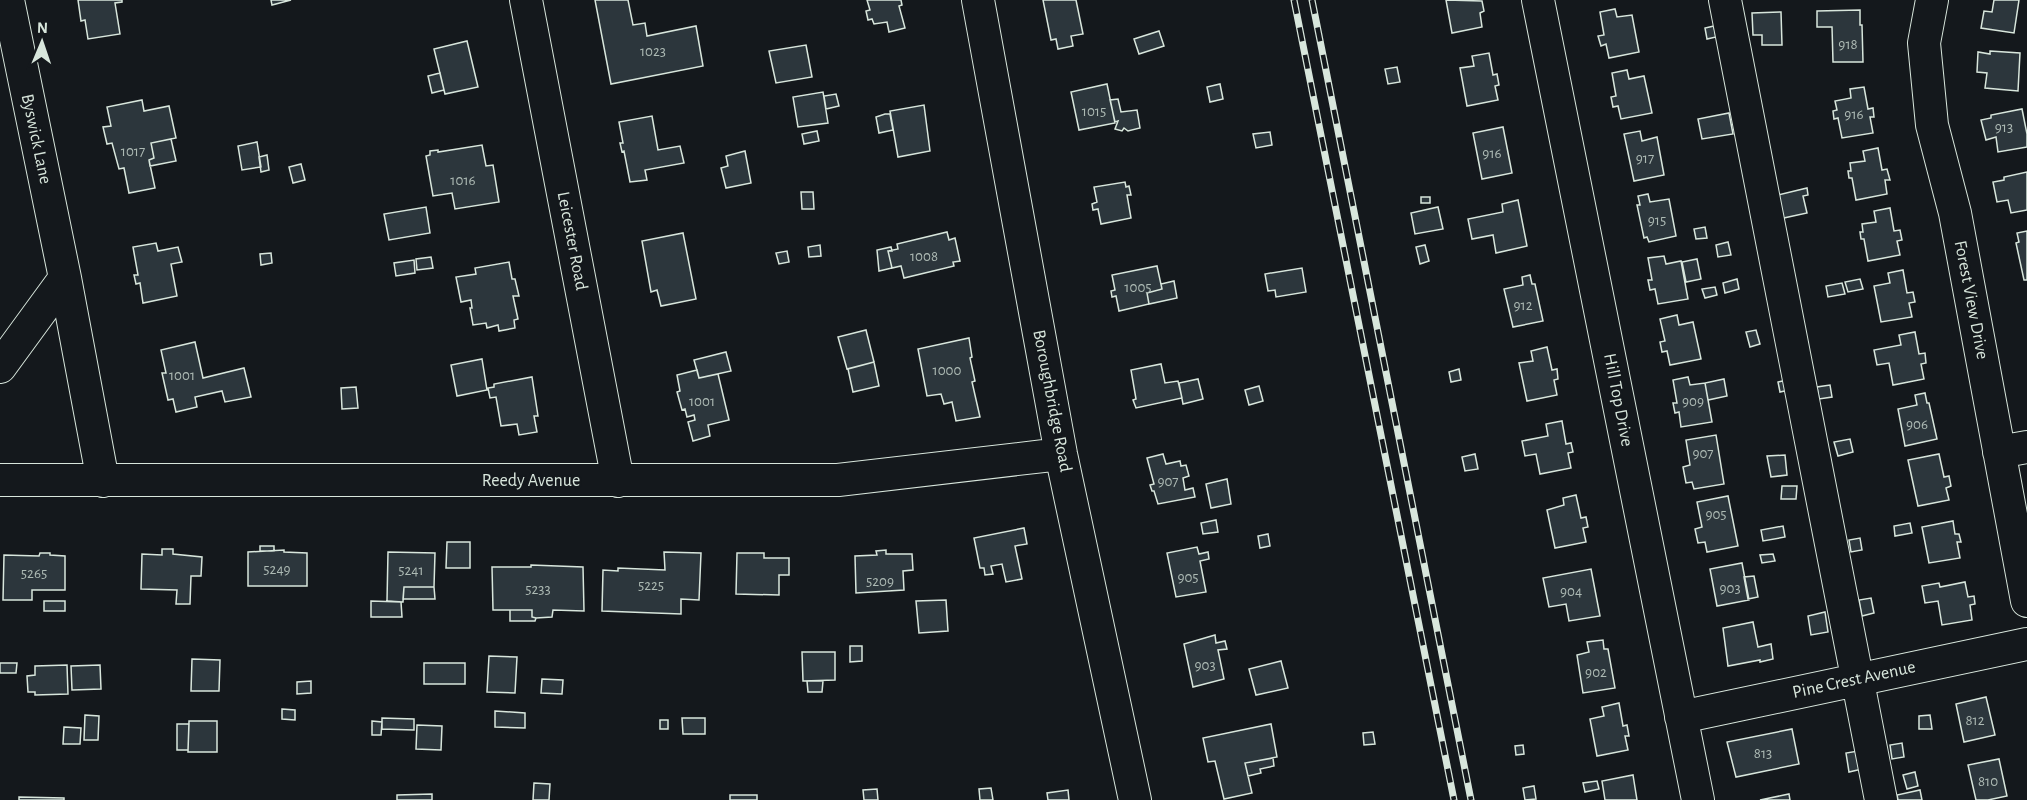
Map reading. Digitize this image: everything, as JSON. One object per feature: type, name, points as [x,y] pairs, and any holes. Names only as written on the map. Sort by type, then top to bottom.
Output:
[{"type":"street","name":"Byswick Lane","points":[[8,0],[104,481]]},
{"type":"street","name":"Leicester Road","points":[[526,0],[618,481]]},
{"type":"street","name":"Boroughbridge Road","points":[[978,0],[1061,454],[1135,800]]},
{"type":"street","name":"Hill Top Drive","points":[[1538,0],[1698,800]]},
{"type":"street","points":[[1725,0],[1881,800]]},
{"type":"street","name":"Forest View Drive","points":[[1932,0],[1924,43],[1932,125],[2013,449],[2027,601]]},
{"type":"street","points":[[0,368],[65,278]]},
{"type":"street","name":"Reedy Avenue","points":[[0,480],[837,480],[1061,454]]},
{"type":"street","name":"Pine Crest Avenue","points":[[1681,717],[2027,644]]},
{"type":"building","points":[[78,0],[122,0],[122,2],[115,3],[120,34],[88,39],[85,20],[81,21]]},
{"type":"building","points":[[271,0],[291,0],[272,5]]},
{"type":"building","points":[[595,0],[628,0],[633,25],[645,23],[647,36],[696,26],[703,66],[611,84]]},
{"type":"building","points":[[867,0],[901,0],[902,5],[899,6],[905,28],[889,32],[887,22],[874,24],[872,19],[868,20],[866,11],[870,10]]},
{"type":"building","points":[[1043,0],[1076,0],[1083,34],[1071,36],[1073,46],[1058,49],[1056,39],[1051,40]]},
{"type":"building","points":[[1446,0],[1482,1],[1484,11],[1480,13],[1482,27],[1452,33]]},
{"type":"building","points":[[1994,0],[2019,0],[2014,33],[1981,28],[1984,11],[1992,12]]},
{"type":"building","points":[[1615,9],[1617,17],[1632,15],[1639,52],[1609,58],[1606,44],[1601,46],[1598,36],[1604,35],[1600,12]]},
{"type":"building","points":[[1860,10],[1863,62],[1833,62],[1832,27],[1817,27],[1817,11]]},
{"type":"building","points":[[1781,12],[1782,45],[1762,45],[1762,35],[1753,35],[1752,13]]},
{"type":"building","points":[[1714,26],[1716,37],[1707,39],[1705,28]]},
{"type":"building","points":[[1159,31],[1164,46],[1139,54],[1134,39]]},
{"type":"building","points":[[467,41],[478,87],[445,94],[434,49]]},
{"type":"building","points":[[806,45],[812,77],[776,83],[769,51]]},
{"type":"building","points":[[1990,51],[2020,53],[2018,91],[1985,88],[1987,73],[1977,72],[1978,52],[1990,54]]},
{"type":"building","points":[[1489,53],[1493,75],[1497,74],[1499,85],[1495,86],[1498,100],[1467,106],[1460,68],[1474,66],[1472,56]]},
{"type":"building","points":[[1397,67],[1400,82],[1388,84],[1385,69]]},
{"type":"building","points":[[1627,70],[1629,79],[1644,76],[1652,113],[1621,119],[1618,106],[1613,107],[1611,97],[1616,96],[1612,73]]},
{"type":"building","points":[[440,73],[444,90],[432,93],[428,76]]},
{"type":"building","points":[[1107,84],[1115,123],[1079,130],[1071,92]]},
{"type":"building","points":[[1220,84],[1223,99],[1210,102],[1207,87]]},
{"type":"building","points":[[1864,87],[1868,109],[1873,108],[1874,117],[1870,117],[1873,133],[1842,138],[1838,118],[1834,119],[1833,111],[1837,110],[1835,101],[1851,98],[1850,89]]},
{"type":"building","points":[[823,92],[828,123],[798,127],[793,97]]},
{"type":"building","points":[[836,94],[839,106],[826,109],[824,96]]},
{"type":"building","points":[[1118,99],[1121,112],[1137,110],[1140,128],[1128,131],[1124,128],[1122,131],[1115,129],[1118,121],[1115,122],[1110,100]]},
{"type":"building","points":[[142,100],[144,111],[169,106],[176,138],[151,143],[154,158],[149,160],[155,188],[129,193],[124,168],[119,169],[112,143],[107,144],[103,127],[111,126],[107,107]]},
{"type":"building","points":[[924,105],[930,151],[898,157],[890,111]]},
{"type":"building","points":[[2022,109],[2027,147],[1998,152],[1996,137],[1986,140],[1981,120],[1991,118],[1991,115]]},
{"type":"building","points":[[1729,113],[1733,134],[1702,139],[1698,119]]},
{"type":"building","points":[[890,114],[893,130],[879,133],[876,117]]},
{"type":"building","points":[[652,116],[658,150],[680,146],[684,163],[645,170],[647,180],[630,182],[624,151],[622,152],[620,143],[623,143],[619,122]]},
{"type":"building","points":[[1503,127],[1512,173],[1482,179],[1473,133]]},
{"type":"building","points":[[817,131],[819,141],[804,144],[802,134]]},
{"type":"building","points":[[1640,131],[1642,141],[1657,137],[1664,175],[1634,181],[1624,134]]},
{"type":"building","points":[[1270,132],[1272,145],[1256,148],[1253,134]]},
{"type":"building","points":[[171,139],[176,161],[150,166],[149,160],[154,158],[151,143]]},
{"type":"building","points":[[257,142],[261,167],[242,170],[238,146]]},
{"type":"building","points":[[482,145],[486,166],[493,165],[499,202],[455,209],[452,193],[433,196],[426,156],[430,155],[430,151],[438,150],[438,152]]},
{"type":"building","points":[[1878,148],[1882,170],[1887,169],[1890,180],[1885,180],[1887,194],[1856,200],[1852,178],[1849,178],[1850,163],[1865,161],[1863,151]]},
{"type":"building","points":[[745,151],[751,183],[726,188],[721,168],[728,166],[726,156]]},
{"type":"building","points":[[267,155],[269,170],[261,172],[259,157]]},
{"type":"building","points":[[301,164],[305,180],[293,183],[289,167]]},
{"type":"building","points":[[2027,172],[2027,210],[2011,213],[2008,200],[1997,202],[1993,182]]},
{"type":"building","points":[[1125,182],[1126,187],[1129,186],[1131,195],[1127,195],[1131,218],[1101,224],[1098,209],[1093,210],[1092,204],[1097,202],[1094,187]]},
{"type":"building","points":[[1807,188],[1808,195],[1803,196],[1807,213],[1779,219],[1774,196]]},
{"type":"building","points":[[801,192],[813,192],[814,209],[802,209]]},
{"type":"building","points":[[1648,194],[1650,202],[1669,199],[1676,236],[1649,242],[1647,237],[1644,238],[1637,205],[1640,205],[1638,196]]},
{"type":"building","points":[[1421,197],[1430,197],[1430,203],[1421,203]]},
{"type":"building","points":[[1518,200],[1527,246],[1496,253],[1493,235],[1472,239],[1468,219],[1503,212],[1502,204]]},
{"type":"building","points":[[426,207],[430,233],[389,240],[384,214]]},
{"type":"building","points":[[1438,207],[1443,229],[1415,234],[1411,213]]},
{"type":"building","points":[[1890,208],[1894,231],[1900,230],[1902,240],[1897,241],[1900,255],[1868,261],[1864,239],[1861,239],[1862,224],[1876,222],[1874,211]]},
{"type":"building","points":[[1705,227],[1707,238],[1696,239],[1694,229]]},
{"type":"building","points":[[2027,231],[2027,280],[2024,280],[2016,243],[2019,242],[2017,233]]},
{"type":"building","points":[[947,232],[949,240],[955,238],[960,261],[953,262],[954,266],[904,278],[901,266],[892,268],[888,251],[898,249],[897,244]]},
{"type":"building","points":[[683,233],[696,299],[661,306],[657,290],[651,292],[642,241]]},
{"type":"building","points":[[1728,242],[1731,255],[1718,257],[1716,245]]},
{"type":"building","points":[[156,243],[158,251],[178,247],[182,262],[171,264],[177,296],[143,303],[140,283],[136,284],[134,275],[138,275],[133,247]]},
{"type":"building","points":[[820,245],[821,256],[809,257],[808,247]]},
{"type":"building","points":[[1425,245],[1429,261],[1420,264],[1416,247]]},
{"type":"building","points":[[891,247],[892,251],[888,251],[892,268],[879,271],[877,250]]},
{"type":"building","points":[[787,251],[789,262],[779,264],[776,253]]},
{"type":"building","points":[[271,253],[272,263],[261,265],[260,254]]},
{"type":"building","points":[[1664,256],[1666,264],[1681,261],[1688,299],[1658,304],[1655,289],[1650,290],[1648,280],[1652,280],[1648,258]]},
{"type":"building","points":[[431,257],[433,268],[417,270],[416,259]]},
{"type":"building","points":[[1697,259],[1701,279],[1686,282],[1682,262]]},
{"type":"building","points":[[414,260],[415,273],[396,276],[394,263]]},
{"type":"building","points":[[509,262],[512,279],[515,279],[519,296],[513,296],[518,319],[514,320],[515,328],[499,331],[498,325],[487,328],[486,323],[473,325],[471,300],[461,302],[456,277],[476,274],[475,268]]},
{"type":"building","points":[[1157,266],[1162,289],[1147,293],[1149,304],[1119,311],[1116,296],[1112,297],[1111,291],[1115,290],[1112,275]]},
{"type":"building","points":[[1302,268],[1306,292],[1276,297],[1275,290],[1268,291],[1265,274]]},
{"type":"building","points":[[1903,270],[1907,293],[1913,292],[1915,302],[1909,303],[1912,317],[1881,322],[1874,286],[1890,283],[1888,273]]},
{"type":"building","points":[[1530,275],[1532,284],[1535,284],[1543,321],[1513,327],[1504,289],[1523,285],[1522,277]]},
{"type":"building","points":[[1737,279],[1739,289],[1725,293],[1723,283]]},
{"type":"building","points":[[1860,279],[1863,289],[1848,292],[1845,282]]},
{"type":"building","points":[[1174,281],[1177,298],[1149,304],[1147,293],[1162,289],[1161,284]]},
{"type":"building","points":[[1842,283],[1845,294],[1828,297],[1826,286]]},
{"type":"building","points":[[1715,287],[1717,295],[1705,298],[1702,289]]},
{"type":"building","points":[[1677,315],[1679,325],[1693,322],[1701,359],[1670,365],[1667,351],[1662,352],[1660,342],[1665,341],[1660,319]]},
{"type":"building","points":[[866,330],[874,362],[847,369],[838,337]]},
{"type":"building","points":[[1756,330],[1760,344],[1750,347],[1746,332]]},
{"type":"building","points":[[1915,332],[1919,354],[1925,353],[1926,363],[1921,364],[1924,379],[1893,385],[1889,363],[1877,365],[1874,350],[1901,345],[1899,335]]},
{"type":"building","points":[[969,338],[975,381],[972,382],[980,417],[956,421],[952,402],[944,404],[941,394],[927,396],[918,349]]},
{"type":"building","points":[[195,342],[203,378],[244,368],[251,397],[225,402],[222,391],[195,397],[197,407],[176,412],[173,399],[168,400],[162,373],[166,373],[161,350]]},
{"type":"building","points":[[1547,347],[1552,370],[1557,369],[1558,379],[1554,380],[1557,395],[1527,401],[1519,363],[1533,361],[1531,351]]},
{"type":"building","points":[[726,352],[731,371],[699,378],[694,360]]},
{"type":"building","points":[[482,359],[487,390],[457,396],[451,365]]},
{"type":"building","points":[[874,362],[879,386],[853,392],[848,369]]},
{"type":"building","points":[[1161,364],[1165,383],[1178,381],[1182,398],[1136,408],[1133,400],[1136,399],[1131,370]]},
{"type":"building","points":[[1459,369],[1461,380],[1451,382],[1449,372]]},
{"type":"building","points":[[697,370],[699,378],[718,374],[729,420],[708,425],[710,436],[693,441],[688,422],[695,420],[694,415],[687,417],[685,409],[682,410],[677,392],[680,391],[677,375]]},
{"type":"building","points":[[532,377],[538,416],[534,416],[537,432],[519,435],[517,424],[501,426],[496,397],[490,398],[488,388],[494,387],[494,384]]},
{"type":"building","points":[[1688,377],[1690,385],[1705,383],[1712,422],[1681,427],[1679,412],[1675,413],[1673,403],[1677,403],[1673,380]]},
{"type":"building","points":[[1198,379],[1203,399],[1183,404],[1179,383]]},
{"type":"building","points":[[1724,379],[1727,396],[1708,400],[1705,383]]},
{"type":"building","points":[[1787,380],[1789,390],[1780,392],[1778,382]]},
{"type":"building","points":[[1830,385],[1832,397],[1819,399],[1817,387]]},
{"type":"building","points":[[1259,386],[1263,401],[1249,405],[1245,390]]},
{"type":"building","points":[[356,387],[358,408],[342,409],[341,388]]},
{"type":"building","points":[[1925,393],[1937,439],[1905,446],[1898,409],[1917,405],[1915,395]]},
{"type":"building","points":[[1562,421],[1566,444],[1571,443],[1573,452],[1568,453],[1571,468],[1540,474],[1536,454],[1525,456],[1522,441],[1548,436],[1546,424]]},
{"type":"building","points":[[1716,435],[1724,484],[1694,489],[1692,482],[1686,483],[1683,467],[1690,465],[1686,440]]},
{"type":"building","points":[[1850,439],[1853,452],[1838,456],[1834,442]]},
{"type":"building","points":[[1163,454],[1166,464],[1180,461],[1181,466],[1186,465],[1189,476],[1183,478],[1185,490],[1193,488],[1195,497],[1158,504],[1150,485],[1154,484],[1147,458]]},
{"type":"building","points":[[1475,454],[1478,469],[1465,471],[1462,457]]},
{"type":"building","points":[[1939,454],[1944,477],[1949,476],[1951,486],[1946,488],[1949,500],[1918,506],[1908,460]]},
{"type":"building","points":[[1785,455],[1787,475],[1771,477],[1767,456]]},
{"type":"building","points":[[1227,479],[1231,504],[1211,508],[1206,484]]},
{"type":"building","points":[[1782,486],[1797,486],[1796,499],[1781,499]]},
{"type":"building","points":[[1576,495],[1581,518],[1586,517],[1588,527],[1583,528],[1586,542],[1555,548],[1547,510],[1564,505],[1563,498]]},
{"type":"building","points":[[1728,496],[1738,546],[1707,552],[1705,542],[1698,543],[1695,529],[1702,527],[1697,502]]},
{"type":"building","points":[[1216,520],[1218,532],[1203,534],[1201,523]]},
{"type":"building","points":[[1953,521],[1955,534],[1959,534],[1961,542],[1957,542],[1960,558],[1929,563],[1922,527]]},
{"type":"building","points":[[1910,523],[1912,533],[1895,536],[1894,526]]},
{"type":"building","points":[[1783,526],[1785,537],[1763,541],[1761,530]]},
{"type":"building","points":[[1024,528],[1027,544],[1015,546],[1022,579],[1006,582],[1002,564],[991,566],[993,574],[985,575],[984,568],[980,568],[974,538]]},
{"type":"building","points":[[1268,534],[1270,546],[1260,548],[1258,536]]},
{"type":"building","points":[[1860,538],[1862,550],[1851,552],[1849,540]]},
{"type":"building","points":[[447,542],[470,542],[470,568],[446,568]]},
{"type":"building","points":[[260,546],[274,546],[274,551],[260,551]]},
{"type":"building","points":[[1197,547],[1199,554],[1208,552],[1209,559],[1200,561],[1206,592],[1176,597],[1167,553]]},
{"type":"building","points":[[162,549],[173,549],[173,554],[202,557],[201,576],[191,576],[190,604],[176,604],[177,590],[141,589],[142,554],[162,555]]},
{"type":"building","points":[[284,550],[284,552],[307,553],[307,586],[248,586],[248,552]]},
{"type":"building","points":[[886,550],[886,554],[912,554],[913,570],[903,571],[904,590],[856,593],[855,556],[877,555],[876,551]]},
{"type":"building","points":[[388,552],[435,553],[434,587],[404,587],[403,602],[387,601]]},
{"type":"building","points":[[664,552],[701,553],[699,600],[681,599],[681,614],[602,611],[603,570],[618,571],[618,568],[665,570]]},
{"type":"building","points":[[40,553],[65,556],[65,590],[32,590],[32,600],[3,600],[4,555],[39,556]]},
{"type":"building","points":[[737,553],[764,553],[764,558],[789,558],[789,575],[779,575],[779,595],[736,594]]},
{"type":"building","points":[[1773,554],[1775,561],[1762,563],[1760,555]]},
{"type":"building","points":[[1742,563],[1749,600],[1717,606],[1710,569]]},
{"type":"building","points":[[531,565],[583,567],[584,611],[553,610],[552,617],[536,618],[532,617],[532,610],[493,610],[492,567],[531,567]]},
{"type":"building","points":[[1591,569],[1600,616],[1569,621],[1566,604],[1549,607],[1543,578]]},
{"type":"building","points":[[1754,576],[1758,597],[1748,599],[1744,577]]},
{"type":"building","points":[[1965,582],[1968,597],[1974,596],[1975,604],[1970,605],[1972,620],[1942,625],[1938,601],[1925,603],[1922,586],[1939,583],[1940,587]]},
{"type":"building","points":[[404,587],[434,587],[435,599],[403,599]]},
{"type":"building","points":[[1871,598],[1874,613],[1862,616],[1859,600]]},
{"type":"building","points":[[946,600],[948,631],[919,633],[916,601]]},
{"type":"building","points":[[44,601],[65,601],[65,611],[44,611]]},
{"type":"building","points":[[371,601],[401,602],[402,617],[371,617]]},
{"type":"building","points":[[510,610],[532,610],[532,617],[536,618],[535,621],[510,621]]},
{"type":"building","points":[[1825,612],[1828,632],[1811,635],[1808,616]]},
{"type":"building","points":[[1753,622],[1758,647],[1771,644],[1773,659],[1728,666],[1723,628]]},
{"type":"building","points":[[1215,635],[1216,643],[1225,641],[1227,649],[1218,650],[1224,679],[1193,687],[1184,644]]},
{"type":"building","points":[[1603,640],[1604,649],[1608,649],[1615,688],[1583,693],[1577,655],[1589,652],[1587,642]]},
{"type":"building","points":[[850,646],[862,646],[862,661],[850,662]]},
{"type":"building","points":[[802,652],[835,652],[835,680],[803,681]]},
{"type":"building","points":[[489,656],[517,657],[515,693],[487,692]]},
{"type":"building","points":[[192,659],[220,660],[219,691],[191,691]]},
{"type":"building","points":[[1281,661],[1288,688],[1256,695],[1249,669]]},
{"type":"building","points":[[0,663],[17,663],[16,673],[0,673]]},
{"type":"building","points":[[424,663],[465,663],[465,684],[424,684]]},
{"type":"building","points":[[67,665],[68,694],[35,695],[35,692],[28,692],[27,676],[35,675],[35,666]]},
{"type":"building","points":[[100,665],[101,689],[72,690],[71,666]]},
{"type":"building","points":[[542,679],[563,680],[562,694],[541,693]]},
{"type":"building","points":[[311,681],[311,693],[297,694],[297,682]]},
{"type":"building","points":[[807,681],[823,681],[822,692],[808,692]]},
{"type":"building","points":[[1986,697],[1995,735],[1964,742],[1956,704]]},
{"type":"building","points":[[1619,703],[1623,726],[1627,725],[1629,736],[1625,736],[1628,750],[1597,756],[1590,719],[1604,716],[1602,707]]},
{"type":"building","points":[[282,709],[295,710],[295,720],[282,719]]},
{"type":"building","points":[[495,711],[525,713],[525,728],[495,727]]},
{"type":"building","points":[[85,715],[99,716],[98,740],[84,740]]},
{"type":"building","points":[[1930,715],[1932,729],[1919,729],[1919,716]]},
{"type":"building","points":[[382,718],[414,719],[414,730],[382,729]]},
{"type":"building","points":[[682,718],[705,718],[705,734],[683,734]]},
{"type":"building","points":[[660,720],[668,720],[668,729],[660,729]]},
{"type":"building","points":[[189,721],[217,721],[217,752],[188,752]]},
{"type":"building","points":[[372,721],[382,722],[381,735],[372,735]]},
{"type":"building","points":[[177,724],[189,724],[188,750],[177,750]]},
{"type":"building","points":[[1271,724],[1277,757],[1245,763],[1252,793],[1224,799],[1215,761],[1208,762],[1203,738]]},
{"type":"building","points":[[417,725],[442,726],[441,750],[416,749]]},
{"type":"building","points":[[64,727],[81,728],[80,744],[63,744]]},
{"type":"building","points":[[1792,729],[1799,764],[1736,777],[1727,742]]},
{"type":"building","points":[[1373,732],[1375,744],[1364,745],[1363,733]]},
{"type":"building","points":[[1902,743],[1904,757],[1892,759],[1890,745]]},
{"type":"building","points":[[1523,745],[1524,754],[1516,755],[1515,746]]},
{"type":"building","points":[[1858,751],[1862,769],[1849,772],[1846,753]]},
{"type":"building","points":[[1273,758],[1274,766],[1260,769],[1261,773],[1248,776],[1245,763]]},
{"type":"building","points":[[1999,759],[2007,796],[1976,800],[1968,765]]},
{"type":"building","points":[[1915,772],[1918,786],[1907,789],[1903,775]]},
{"type":"building","points":[[1633,775],[1637,800],[1605,800],[1602,781]]},
{"type":"building","points":[[1597,781],[1599,789],[1585,792],[1583,783]]},
{"type":"building","points":[[534,783],[550,784],[549,800],[533,800]]},
{"type":"building","points":[[1534,786],[1536,799],[1525,800],[1523,788]]},
{"type":"building","points":[[991,788],[993,800],[980,800],[979,789]]},
{"type":"building","points":[[877,789],[878,800],[864,800],[863,790]]},
{"type":"building","points":[[1068,790],[1069,800],[1048,800],[1047,793]]},
{"type":"building","points":[[1920,790],[1922,800],[1898,800],[1897,795]]},
{"type":"building","points":[[432,794],[432,800],[397,800],[397,795]]},
{"type":"building","points":[[1789,794],[1790,800],[1760,800]]},
{"type":"building","points":[[730,795],[757,795],[757,800],[730,800]]},
{"type":"building","points":[[19,797],[64,798],[64,800],[19,800]]},
{"type":"railway","points":[[1294,0],[1454,800]]},
{"type":"railway","points":[[1312,0],[1471,800]]}]
